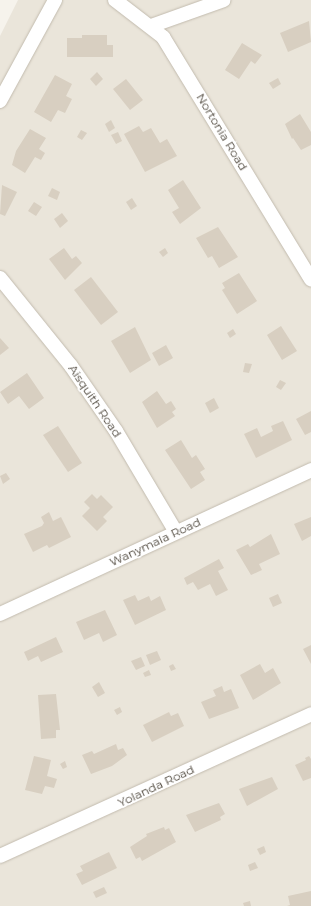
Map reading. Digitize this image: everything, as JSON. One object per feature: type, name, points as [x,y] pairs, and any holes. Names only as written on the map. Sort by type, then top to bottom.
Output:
[{"type":"street","points":[[0,101],[55,0]]},
{"type":"street","name":"Nortonia Road","points":[[115,0],[151,26],[163,37],[311,279]]},
{"type":"street","points":[[151,26],[224,0]]},
{"type":"street","name":"Aisquith Road","points":[[0,278],[71,366],[116,431],[176,532]]},
{"type":"street","name":"Wanymala Road","points":[[0,614],[311,470]]},
{"type":"street","name":"Yolanda Road","points":[[0,856],[311,714]]},
{"type":"shaded area","points":[[18,0],[311,0],[311,906],[0,906],[0,36]]},
{"type":"building","points":[[309,21],[311,42],[288,52],[280,33]]},
{"type":"building","points":[[82,35],[107,35],[107,45],[113,45],[113,57],[67,57],[67,38],[82,38]]},
{"type":"building","points":[[242,43],[262,55],[255,64],[251,61],[239,79],[225,70]]},
{"type":"building","points":[[97,72],[103,79],[96,86],[90,79]]},
{"type":"building","points":[[55,75],[72,84],[66,96],[72,99],[65,113],[58,110],[51,122],[34,112]]},
{"type":"building","points":[[278,78],[281,84],[273,89],[269,83]]},
{"type":"building","points":[[126,79],[143,100],[130,110],[113,89]]},
{"type":"building","points":[[300,114],[311,132],[311,145],[301,150],[293,138],[292,139],[285,124]]},
{"type":"building","points":[[111,120],[115,128],[109,132],[105,124]]},
{"type":"building","points":[[139,126],[143,132],[151,128],[160,143],[167,139],[177,156],[145,172],[124,134]]},
{"type":"building","points":[[30,129],[46,138],[39,149],[45,153],[41,160],[35,157],[25,173],[12,165],[16,151]]},
{"type":"building","points":[[81,130],[87,133],[82,140],[77,137]]},
{"type":"building","points":[[118,132],[122,141],[116,144],[111,135]]},
{"type":"building","points":[[183,180],[201,208],[180,224],[172,212],[179,208],[168,190]]},
{"type":"building","points":[[2,185],[17,192],[5,216],[0,214]]},
{"type":"building","points":[[52,188],[60,192],[57,200],[48,196]]},
{"type":"building","points":[[132,198],[137,206],[131,210],[126,202]]},
{"type":"building","points":[[34,202],[42,207],[36,216],[28,211]]},
{"type":"building","points":[[62,213],[68,221],[60,228],[54,219]]},
{"type":"building","points":[[218,227],[238,257],[219,268],[212,256],[208,258],[196,238]]},
{"type":"building","points":[[64,248],[72,259],[76,256],[82,263],[65,280],[49,259]]},
{"type":"building","points":[[165,248],[168,253],[163,257],[159,252]]},
{"type":"building","points":[[239,273],[257,301],[237,314],[222,290],[225,288],[222,283]]},
{"type":"building","points":[[91,277],[118,312],[101,325],[74,290]]},
{"type":"building","points":[[281,326],[297,351],[282,360],[267,335]]},
{"type":"building","points":[[135,327],[151,360],[130,373],[111,341]]},
{"type":"building","points":[[233,329],[236,334],[230,338],[227,333]]},
{"type":"building","points":[[0,338],[9,348],[0,355]]},
{"type":"building","points":[[166,345],[173,358],[159,366],[152,353]]},
{"type":"building","points":[[245,363],[252,364],[249,373],[243,372]]},
{"type":"building","points":[[27,373],[44,398],[29,409],[19,396],[8,404],[0,392]]},
{"type":"building","points":[[280,380],[286,383],[281,390],[276,387]]},
{"type":"building","points":[[157,391],[166,404],[171,401],[176,409],[172,412],[175,416],[157,428],[142,402]]},
{"type":"building","points":[[214,398],[219,408],[210,413],[205,403]]},
{"type":"building","points":[[311,411],[311,432],[305,435],[296,419]]},
{"type":"building","points":[[283,421],[292,440],[256,458],[244,434],[257,428],[261,437],[273,431],[271,426]]},
{"type":"building","points":[[58,426],[82,463],[68,472],[43,435]]},
{"type":"building","points":[[181,440],[192,458],[196,455],[205,469],[200,472],[205,480],[191,489],[165,450]]},
{"type":"building","points":[[6,473],[10,479],[3,484],[0,476]]},
{"type":"building","points":[[92,494],[97,499],[101,495],[113,507],[103,517],[107,521],[97,531],[82,516],[90,508],[84,502]]},
{"type":"building","points":[[49,512],[53,521],[61,517],[71,537],[49,548],[47,545],[33,552],[24,534],[42,526],[44,523],[41,517]]},
{"type":"building","points":[[311,517],[311,536],[302,541],[294,524]]},
{"type":"building","points":[[271,534],[280,554],[259,564],[262,570],[251,575],[236,550],[248,544],[250,547]]},
{"type":"building","points":[[219,559],[224,568],[218,571],[228,590],[216,596],[210,584],[198,590],[193,582],[187,585],[184,578]]},
{"type":"building","points":[[278,594],[282,603],[273,607],[269,598]]},
{"type":"building","points":[[135,595],[138,601],[149,596],[151,601],[160,596],[166,610],[135,625],[123,600]]},
{"type":"building","points":[[105,610],[117,635],[103,642],[99,633],[84,640],[76,622]]},
{"type":"building","points":[[56,637],[63,652],[41,662],[38,656],[28,661],[24,652]]},
{"type":"building","points":[[311,645],[311,664],[303,649]]},
{"type":"building","points":[[157,651],[161,660],[150,665],[146,655]]},
{"type":"building","points":[[141,657],[145,666],[136,670],[131,661]]},
{"type":"building","points":[[173,664],[176,669],[171,671],[169,666]]},
{"type":"building","points":[[260,664],[265,673],[273,668],[281,683],[253,700],[240,675]]},
{"type":"building","points":[[149,670],[151,675],[145,677],[143,673]]},
{"type":"building","points":[[99,682],[105,693],[98,697],[92,687]]},
{"type":"building","points":[[222,686],[224,692],[231,689],[239,708],[209,719],[201,702],[216,696],[213,690]]},
{"type":"building","points":[[56,694],[60,730],[56,730],[56,738],[41,739],[38,695]]},
{"type":"building","points":[[120,707],[122,712],[117,715],[114,710]]},
{"type":"building","points":[[169,712],[171,716],[178,713],[184,726],[152,742],[143,725]]},
{"type":"building","points":[[116,744],[118,750],[123,748],[127,755],[112,766],[91,774],[82,755],[92,751],[94,754]]},
{"type":"building","points":[[34,756],[51,760],[47,776],[57,779],[54,788],[45,786],[42,794],[25,790]]},
{"type":"building","points":[[309,756],[311,759],[311,778],[303,781],[295,765],[306,760],[305,758]]},
{"type":"building","points":[[65,761],[67,767],[63,769],[60,764]]},
{"type":"building","points":[[272,777],[278,789],[247,806],[239,789]]},
{"type":"building","points":[[219,803],[225,814],[220,817],[221,820],[195,832],[186,815]]},
{"type":"building","points":[[164,827],[165,830],[169,828],[176,842],[142,861],[140,857],[136,859],[130,847],[147,836],[146,834]]},
{"type":"building","points":[[264,846],[266,852],[260,855],[257,849]]},
{"type":"building","points":[[109,852],[117,868],[82,885],[76,874],[83,871],[80,866]]},
{"type":"building","points":[[255,862],[258,868],[250,871],[248,865]]},
{"type":"building","points":[[104,887],[107,893],[96,898],[93,892]]},
{"type":"building","points":[[311,891],[311,906],[287,906],[290,905],[288,896]]},
{"type":"building","points":[[250,901],[251,906],[244,906],[243,903]]}]
